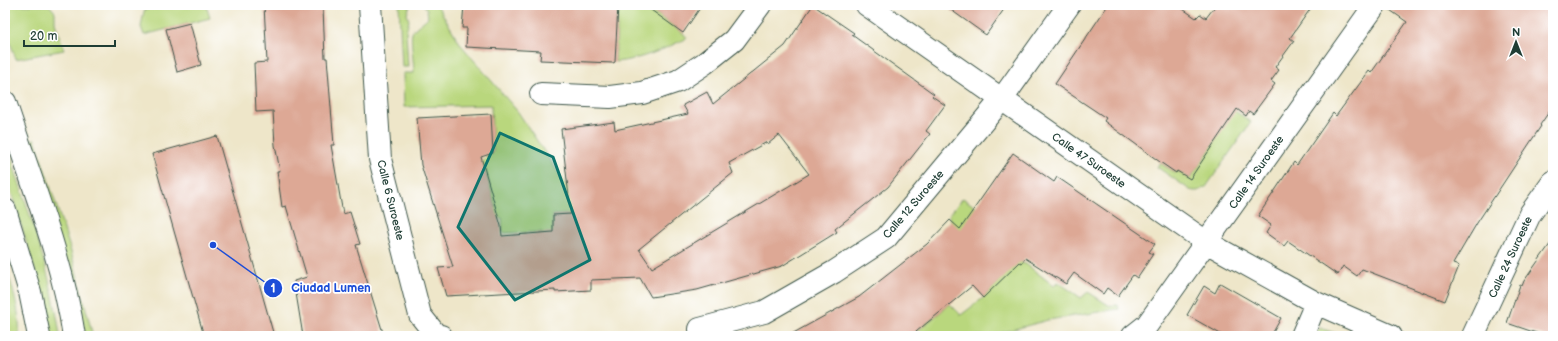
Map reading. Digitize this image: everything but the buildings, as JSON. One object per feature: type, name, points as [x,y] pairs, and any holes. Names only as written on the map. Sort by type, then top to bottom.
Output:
[{"type":"street","name":"Calle 6 Suroeste","points":[[370,5],[380,159],[420,315],[436,335],[441,336]]},
{"type":"street","points":[[541,94],[610,97],[642,93],[678,81],[705,63],[734,40],[760,5]]},
{"type":"street","name":"Calle 47 Suroeste","points":[[867,5],[1206,242],[1316,303],[1385,335]]},
{"type":"street","name":"Calle 12 Suroeste","points":[[700,329],[764,312],[834,272],[886,238],[1002,99],[1069,5]]},
{"type":"street","name":"Calle 14 Suroeste","points":[[1134,336],[1147,325],[1375,5]]},
{"type":"street","points":[[5,102],[56,257],[69,302],[74,336]]},
{"type":"street","name":"Calle 24 Suroeste","points":[[1473,336],[1530,214],[1553,182]]},
{"type":"street","points":[[5,210],[30,292],[36,330]]},
{"type":"street","points":[[1302,336],[1316,303]]},
{"type":"highlighted area","points":[[500,133],[553,157],[590,260],[515,300],[458,227]]},
{"type":"green space","points":[[5,5],[49,5],[55,12],[55,23],[64,50],[16,59],[6,31]]},
{"type":"green space","points":[[153,5],[206,5],[210,18],[144,35],[141,27],[144,11]]},
{"type":"green space","points":[[399,5],[410,5],[407,14],[409,21],[406,31],[408,67],[402,67]]},
{"type":"green space","points":[[424,5],[437,5],[461,45],[518,112],[585,213],[553,215],[554,288],[544,288],[542,232],[503,233],[502,218],[477,221],[476,214],[496,208],[482,160],[493,153],[491,105],[404,107],[403,73],[414,73],[412,33],[415,28],[428,17],[427,10]]},
{"type":"green space","points":[[602,5],[650,5],[648,8],[683,33],[687,38],[661,50],[634,59],[615,62],[618,10]]},
{"type":"green space","points":[[1209,93],[1251,122],[1206,187],[1194,191],[1190,190],[1157,167],[1160,163],[1175,173],[1177,171],[1190,179],[1216,140]]},
{"type":"green space","points":[[5,139],[44,261],[56,311],[60,336],[50,336],[43,297],[5,172]]},
{"type":"green space","points":[[35,139],[70,248],[93,336],[85,336],[83,323],[29,140]]},
{"type":"green space","points":[[963,198],[978,209],[1022,263],[1026,264],[1054,286],[1058,282],[1081,298],[1088,292],[1110,306],[1118,305],[1119,309],[1048,320],[989,336],[917,336],[914,334],[950,304],[961,315],[983,298],[1003,278],[950,226],[953,223],[950,220],[949,215]]},
{"type":"green space","points":[[5,264],[19,318],[19,336],[5,336]]},
{"type":"green space","points":[[1320,328],[1344,336],[1314,336]]},
{"type":"place","name":"Ciudad Lumen","points":[[213,245]]}]
